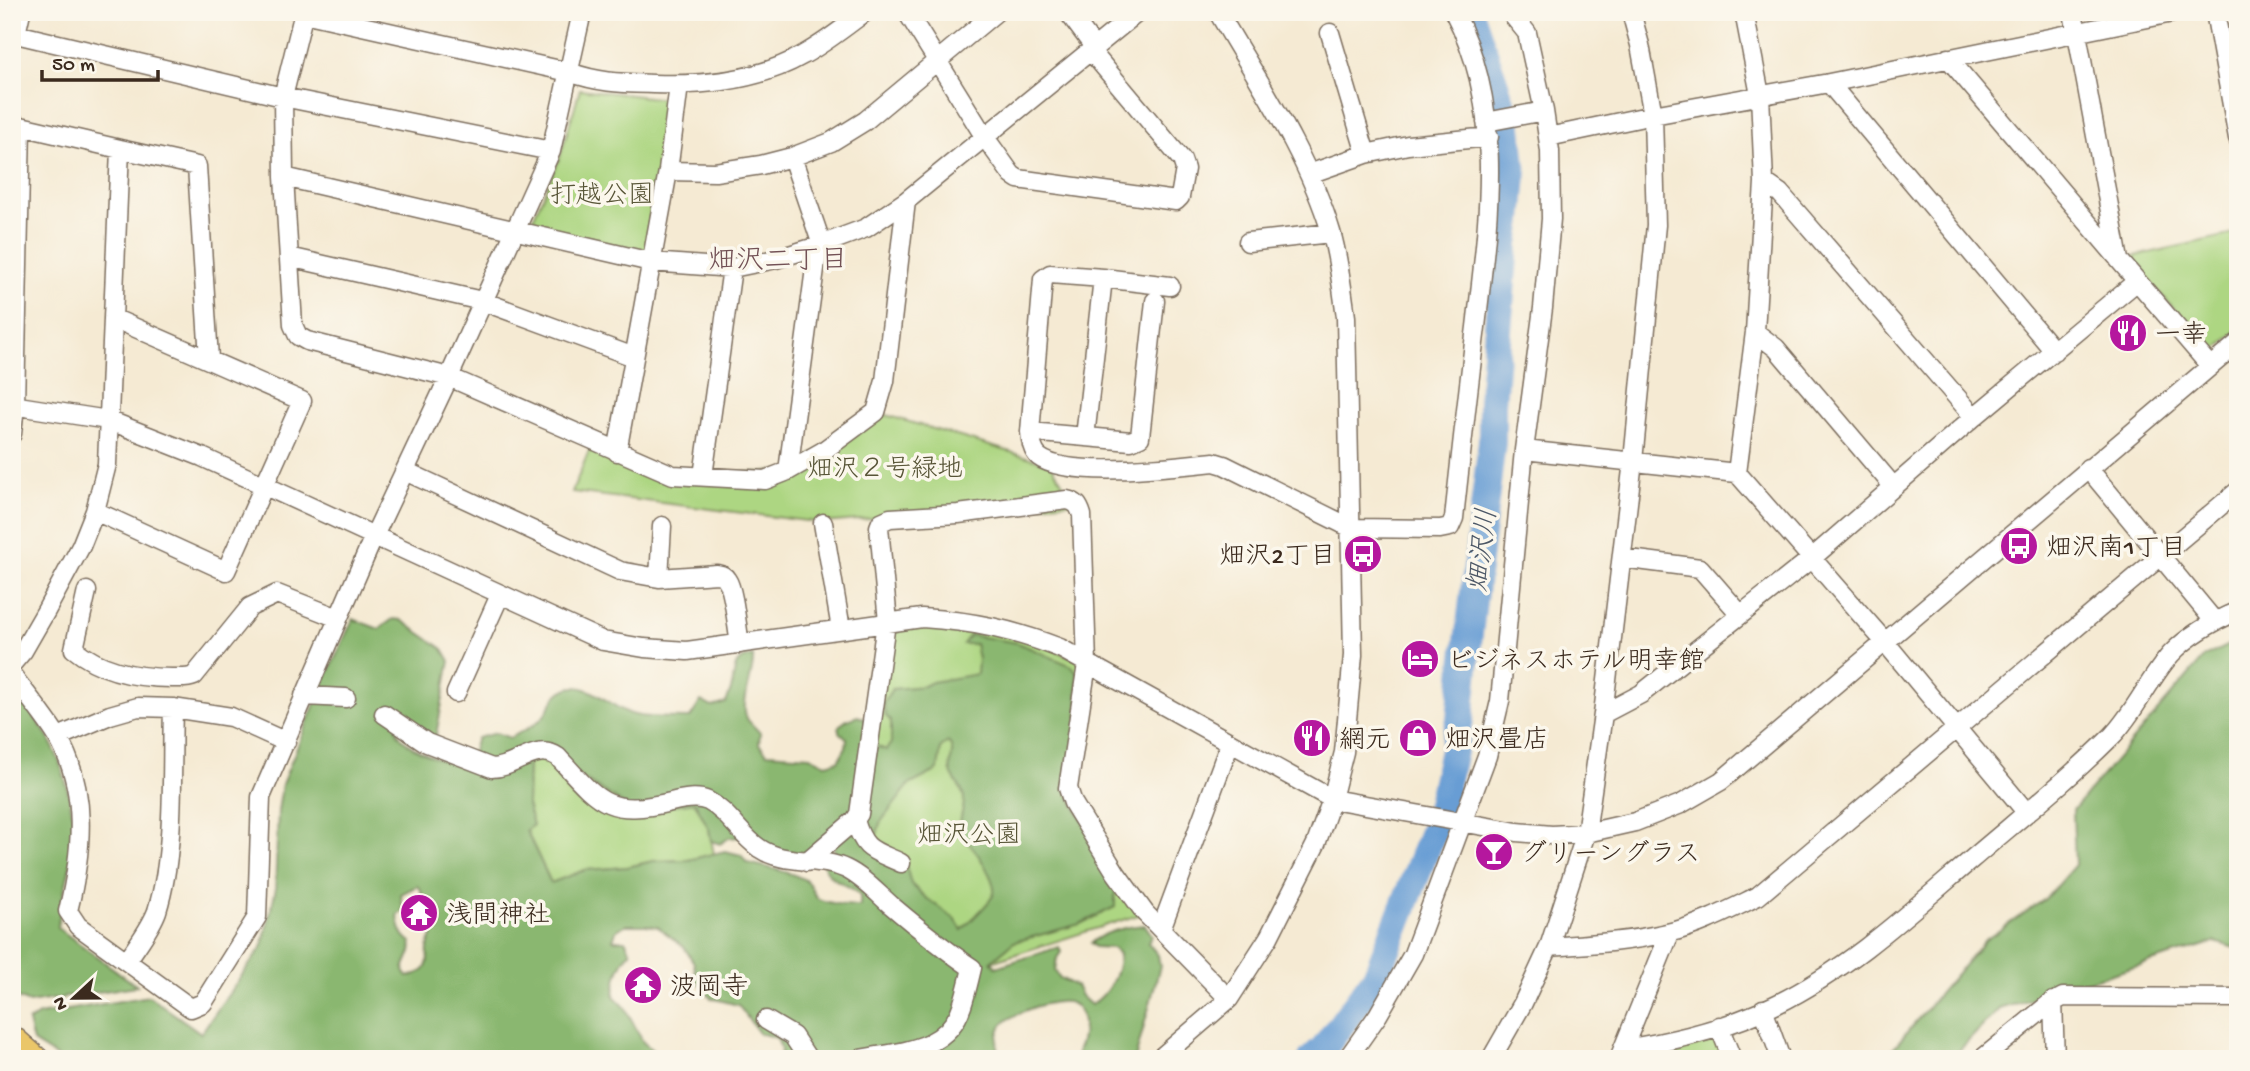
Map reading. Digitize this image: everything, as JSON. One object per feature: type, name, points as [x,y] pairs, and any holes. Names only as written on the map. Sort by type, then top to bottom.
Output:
[{"type":"main road","points":[[12,1037],[37,1059]]},
{"type":"street","points":[[21,12],[16,34],[283,97],[551,151]]},
{"type":"street","points":[[12,674],[58,737],[78,796],[81,826],[79,852],[68,911],[78,926],[188,1006],[191,1008],[203,1003],[257,917],[261,797],[374,536],[551,151],[582,12]]},
{"type":"street","points":[[864,12],[812,50],[780,66],[717,83],[679,85],[603,83],[569,72],[302,13],[283,97],[284,177],[293,326],[298,335],[307,341],[449,377],[673,475],[765,480],[788,471],[823,451],[876,412],[885,381],[906,201]]},
{"type":"street","points":[[907,12],[984,136],[1012,175],[1018,179],[1176,201],[1180,197],[1185,170],[1182,160],[1092,49],[1068,12]]},
{"type":"street","points":[[667,171],[715,172],[761,165],[831,142],[865,121],[996,12]]},
{"type":"street","points":[[284,177],[651,262],[732,268],[820,246],[866,228],[906,201],[1138,12]]},
{"type":"street","points":[[1159,1059],[1229,999],[1269,937],[1316,844],[1332,800],[1344,752],[1353,655],[1346,317],[1341,278],[1331,233],[1309,174],[1218,12]]},
{"type":"street","points":[[1170,286],[1050,274],[1043,279],[1030,432],[1034,451],[1038,456],[1051,464],[1106,469],[1139,469],[1214,462],[1351,528],[1450,527],[1454,518],[1488,210],[1487,129],[1480,85],[1467,36],[1454,12]]},
{"type":"street","points":[[1347,1059],[1378,1016],[1413,954],[1487,756],[1500,701],[1524,450],[1543,308],[1551,219],[1548,137],[1544,111],[1527,33],[1510,12]]},
{"type":"street","points":[[1491,1059],[1523,1003],[1549,947],[1586,834],[1603,714],[1633,461],[1656,225],[1656,147],[1653,115],[1631,12]]},
{"type":"street","points":[[1737,472],[1755,332],[1765,182],[1760,95],[1744,12]]},
{"type":"street","points":[[2073,12],[2119,260]]},
{"type":"street","points":[[1548,137],[2177,12]]},
{"type":"street","points":[[2215,12],[2238,138]]},
{"type":"street","points":[[1329,33],[1366,154]]},
{"type":"street","points":[[1948,58],[2210,366]]},
{"type":"street","points":[[1829,83],[2054,351]]},
{"type":"street","points":[[617,452],[667,171],[679,85]]},
{"type":"street","points":[[1309,174],[1366,154],[1487,129],[1544,111]]},
{"type":"street","points":[[12,434],[17,125],[197,166],[208,359]]},
{"type":"street","points":[[12,664],[23,651],[81,546],[95,512],[107,464],[120,149]]},
{"type":"street","points":[[788,471],[820,246],[792,157]]},
{"type":"street","points":[[1765,182],[1780,194],[1974,417]]},
{"type":"street","points":[[1248,242],[1331,233]]},
{"type":"street","points":[[289,257],[482,301],[634,357]]},
{"type":"street","points":[[703,476],[732,268]]},
{"type":"street","points":[[1086,437],[1103,278]]},
{"type":"street","points":[[1603,714],[1641,694],[1812,558],[1974,417],[2136,282]]},
{"type":"street","points":[[1030,432],[1131,441],[1140,437],[1155,301]]},
{"type":"street","points":[[95,512],[226,571],[302,401],[113,318]]},
{"type":"street","points":[[1755,332],[1776,348],[1893,486]]},
{"type":"street","points":[[14,405],[108,419],[202,457],[603,641],[644,648],[687,651],[922,618],[961,620],[988,625],[1049,644],[1332,800],[1517,832],[1552,835],[1586,834],[1635,822],[1681,804],[1721,781],[2238,343]]},
{"type":"street","points":[[1524,450],[1737,472],[1885,642],[2027,813]]},
{"type":"street","points":[[2088,468],[2215,622]]},
{"type":"street","points":[[405,471],[620,571],[659,578],[717,574],[723,576],[730,591],[740,644]]},
{"type":"street","points":[[1549,947],[1610,943],[1670,933],[1713,918],[1758,895],[2238,491]]},
{"type":"street","points":[[806,862],[859,814],[887,623],[878,527],[881,522],[890,518],[958,514],[1068,500],[1079,506],[1082,515],[1087,664],[1068,788],[1073,803],[1116,873],[1145,913],[1229,999]]},
{"type":"street","points":[[823,523],[841,629]]},
{"type":"street","points":[[659,578],[662,526]]},
{"type":"street","points":[[1622,558],[1700,568],[1740,614]]},
{"type":"street","points":[[87,591],[74,649],[115,672],[144,677],[194,676],[250,607],[277,594],[338,618]]},
{"type":"street","points":[[456,694],[500,595]]},
{"type":"street","points":[[1621,1054],[1672,1042],[1763,1010],[1826,975],[1882,935],[2083,765],[2115,732],[2172,653],[2197,633],[2238,611]]},
{"type":"street","points":[[304,696],[346,698]]},
{"type":"street","points":[[58,737],[110,715],[138,707],[173,708],[230,717],[286,741]]},
{"type":"street","points":[[127,961],[156,914],[163,886],[169,836],[173,708]]},
{"type":"street","points":[[384,714],[427,743],[492,768],[501,768],[537,752],[552,753],[593,795],[609,804],[625,808],[694,798],[707,801],[726,814],[744,836],[760,849],[781,857],[830,863],[850,871],[943,948],[972,968],[962,1008],[945,1035],[925,1046],[860,1059]]},
{"type":"street","points":[[1161,929],[1230,743]]},
{"type":"street","points":[[855,820],[859,836],[866,846],[901,863]]},
{"type":"street","points":[[1621,1054],[1670,933]]},
{"type":"street","points":[[1982,1059],[2053,1001],[2063,997],[2238,998]]},
{"type":"street","points":[[2053,1001],[2054,1059]]},
{"type":"street","points":[[1763,1010],[1781,1059]]},
{"type":"street","points":[[766,1020],[793,1036],[808,1059]]},
{"type":"street","points":[[1719,1026],[1732,1059]]},
{"type":"green space","name":"打越公園","points":[[580,89],[665,99],[670,107],[647,251],[634,258],[527,232],[560,157]]},
{"type":"green space","points":[[2238,233],[2238,330],[2215,351],[2126,258]]},
{"type":"green space","name":"畑沢２号緑地","points":[[876,412],[1051,464],[1074,502],[823,523],[572,492],[593,441],[673,475],[788,471]]},
{"type":"green space","points":[[353,619],[379,629],[393,619],[401,620],[443,649],[450,661],[436,735],[428,739],[396,729],[400,737],[416,749],[466,768],[477,738],[496,733],[510,738],[527,729],[542,718],[558,695],[566,689],[583,688],[635,715],[690,718],[701,701],[712,707],[726,703],[736,666],[741,660],[753,656],[745,714],[760,733],[759,744],[767,753],[810,756],[826,764],[838,761],[846,747],[847,738],[839,733],[839,726],[858,716],[865,719],[876,746],[886,750],[891,743],[891,721],[885,715],[883,703],[892,689],[924,686],[932,682],[977,674],[975,644],[963,644],[970,635],[1018,643],[1072,666],[1077,672],[1079,755],[1082,768],[1079,777],[1072,775],[1065,787],[1115,882],[1115,907],[1080,924],[1014,942],[991,961],[996,967],[1059,947],[1061,952],[1055,971],[1060,978],[1076,986],[1081,996],[1091,1005],[1103,995],[1111,983],[1119,954],[1113,948],[1095,947],[1091,943],[1117,930],[1145,925],[1152,935],[1148,943],[1158,955],[1160,966],[1135,1059],[1079,1059],[1077,1052],[1083,1026],[1080,1012],[1071,1003],[1055,1002],[1033,1007],[1005,1022],[998,1035],[998,1059],[780,1059],[781,1049],[777,1038],[759,1033],[738,1005],[711,998],[696,979],[694,963],[684,947],[658,927],[646,925],[625,925],[616,931],[613,940],[625,940],[631,952],[618,972],[614,996],[625,1007],[643,1042],[662,1059],[60,1059],[33,1042],[28,1022],[39,1015],[149,996],[201,1033],[262,947],[275,893],[278,811],[282,784]],"holes":[[[948,742],[951,745],[951,772],[964,796],[961,832],[984,864],[994,888],[989,901],[962,930],[955,919],[911,884],[905,862],[875,841],[880,823],[909,785],[938,770],[941,747]],[[550,758],[635,811],[695,802],[709,829],[711,841],[720,844],[729,838],[739,837],[800,863],[834,843],[834,852],[823,862],[825,869],[833,878],[860,895],[860,906],[820,900],[811,886],[799,877],[747,863],[741,855],[725,851],[688,860],[653,861],[627,867],[585,870],[551,883],[526,830],[533,825],[527,805],[528,762]],[[417,886],[425,902],[431,901],[439,915],[438,925],[428,948],[426,968],[408,977],[404,971],[412,946],[399,923],[398,915],[403,911],[401,894]]]},
{"type":"green space","name":"畑沢公園","points":[[886,623],[1004,629],[1087,664],[1073,803],[1145,913],[972,968],[859,836]]},
{"type":"green space","points":[[2238,640],[2238,949],[2215,942],[1999,1009],[1951,1059],[1884,1059],[1984,941],[2045,899],[2075,865],[2073,810],[2204,657]]},
{"type":"green space","points":[[12,688],[50,740],[62,768],[72,811],[74,844],[58,928],[137,986],[29,1003],[12,996]]},
{"type":"green space","points":[[541,758],[695,802],[709,829],[714,854],[688,860],[653,861],[627,867],[585,870],[551,883],[526,830],[533,825],[527,805],[528,761]]},
{"type":"green space","points":[[1717,1037],[1726,1059],[1625,1059],[1626,1058]]},
{"type":"waterway","name":"畑沢川","points":[[1312,1059],[1324,1048],[1376,977],[1437,822],[1460,720],[1492,442],[1492,403],[1513,175],[1507,119],[1470,12]]},
{"type":"place","name":"一幸","points":[[2128,333]]},
{"type":"place","name":"畑沢南1丁目","points":[[2019,546]]},
{"type":"place","name":"畑沢2丁目","points":[[1363,554]]},
{"type":"place","name":"ビジネスホテル明幸館","points":[[1420,659]]},
{"type":"place","name":"網元","points":[[1312,738]]},
{"type":"place","name":"畑沢畳店","points":[[1418,738]]},
{"type":"place","name":"グリーングラス","points":[[1494,852]]},
{"type":"place","name":"浅間神社","points":[[419,913]]},
{"type":"place","name":"波岡寺","points":[[643,985]]},
{"type":"district","name":"畑沢二丁目","points":[[778,258]]}]
